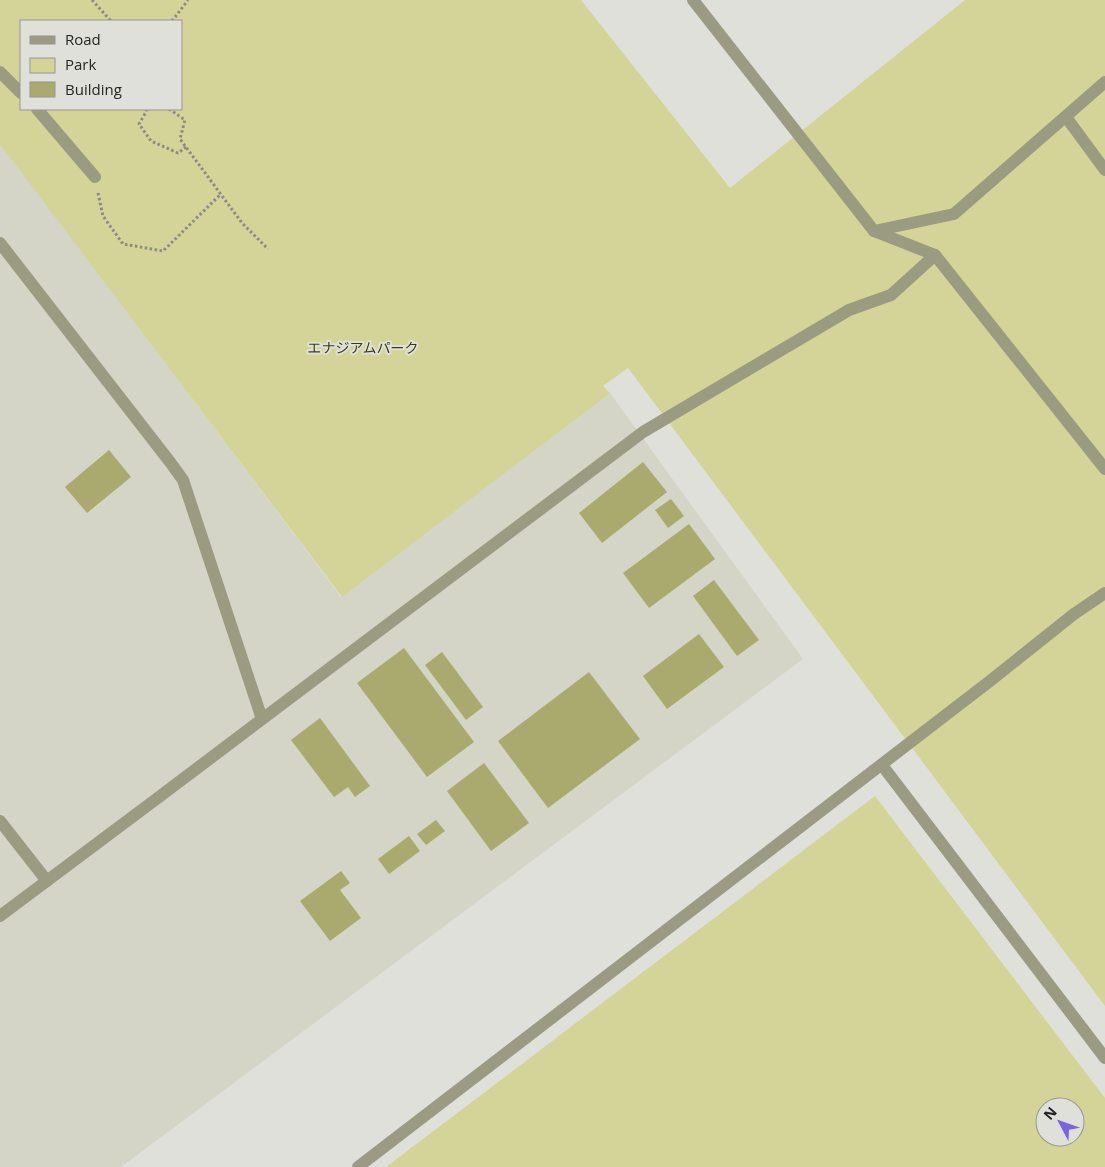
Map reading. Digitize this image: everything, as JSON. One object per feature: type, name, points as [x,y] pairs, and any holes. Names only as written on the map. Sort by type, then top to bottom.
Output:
[{"type":"street","points":[[693,0],[874,231],[935,254],[1105,469]]},
{"type":"street","points":[[0,72],[20,92]]},
{"type":"street","points":[[874,231],[954,214],[1105,82]]},
{"type":"street","points":[[38,110],[95,177]]},
{"type":"street","points":[[1066,117],[1105,170]]},
{"type":"street","points":[[0,243],[183,480],[262,719]]},
{"type":"street","points":[[0,916],[643,432],[850,310],[891,294],[935,254]]},
{"type":"street","points":[[358,1167],[882,765],[1074,614],[1105,593]]},
{"type":"street","points":[[882,765],[1105,1058]]},
{"type":"street","points":[[0,821],[47,881]]},
{"type":"path","points":[[92,0],[110,20]]},
{"type":"path","points":[[173,20],[188,0]]},
{"type":"path","points":[[147,110],[139,124],[151,141],[178,153],[186,147]]},
{"type":"path","points":[[170,110],[185,120],[180,139],[242,223],[268,249]]},
{"type":"path","points":[[95,177],[103,216],[123,244],[163,251],[221,194]]},
{"type":"shaded area","points":[[0,142],[341,597],[612,391],[610,393],[803,659],[121,1167],[0,1167]]},
{"type":"green space","name":"エナジアムパーク","points":[[0,0],[581,0],[730,188],[965,0],[1105,0],[1105,1006],[628,368],[603,386],[610,393],[342,597],[0,144]]},
{"type":"green space","points":[[875,796],[1105,1098],[1105,1167],[386,1167]]},
{"type":"building","points":[[109,450],[131,477],[87,513],[65,487]]},
{"type":"building","points":[[643,462],[667,492],[602,543],[579,513]]},
{"type":"building","points":[[671,499],[684,516],[668,528],[655,510]]},
{"type":"building","points":[[689,524],[715,559],[649,608],[623,573]]},
{"type":"building","points":[[714,580],[759,640],[737,656],[693,596]]},
{"type":"building","points":[[699,634],[724,667],[667,709],[643,676]]},
{"type":"building","points":[[404,648],[474,742],[427,777],[357,683]]},
{"type":"building","points":[[442,652],[483,707],[466,720],[425,665]]},
{"type":"building","points":[[589,672],[640,739],[548,808],[498,741]]},
{"type":"building","points":[[320,718],[370,786],[355,797],[348,787],[334,797],[291,740]]},
{"type":"building","points":[[484,763],[529,823],[491,851],[447,791]]},
{"type":"building","points":[[436,820],[445,831],[426,845],[417,834]]},
{"type":"building","points":[[409,836],[420,851],[389,874],[378,859]]},
{"type":"building","points":[[341,871],[350,883],[340,890],[361,918],[330,941],[300,901]]}]
